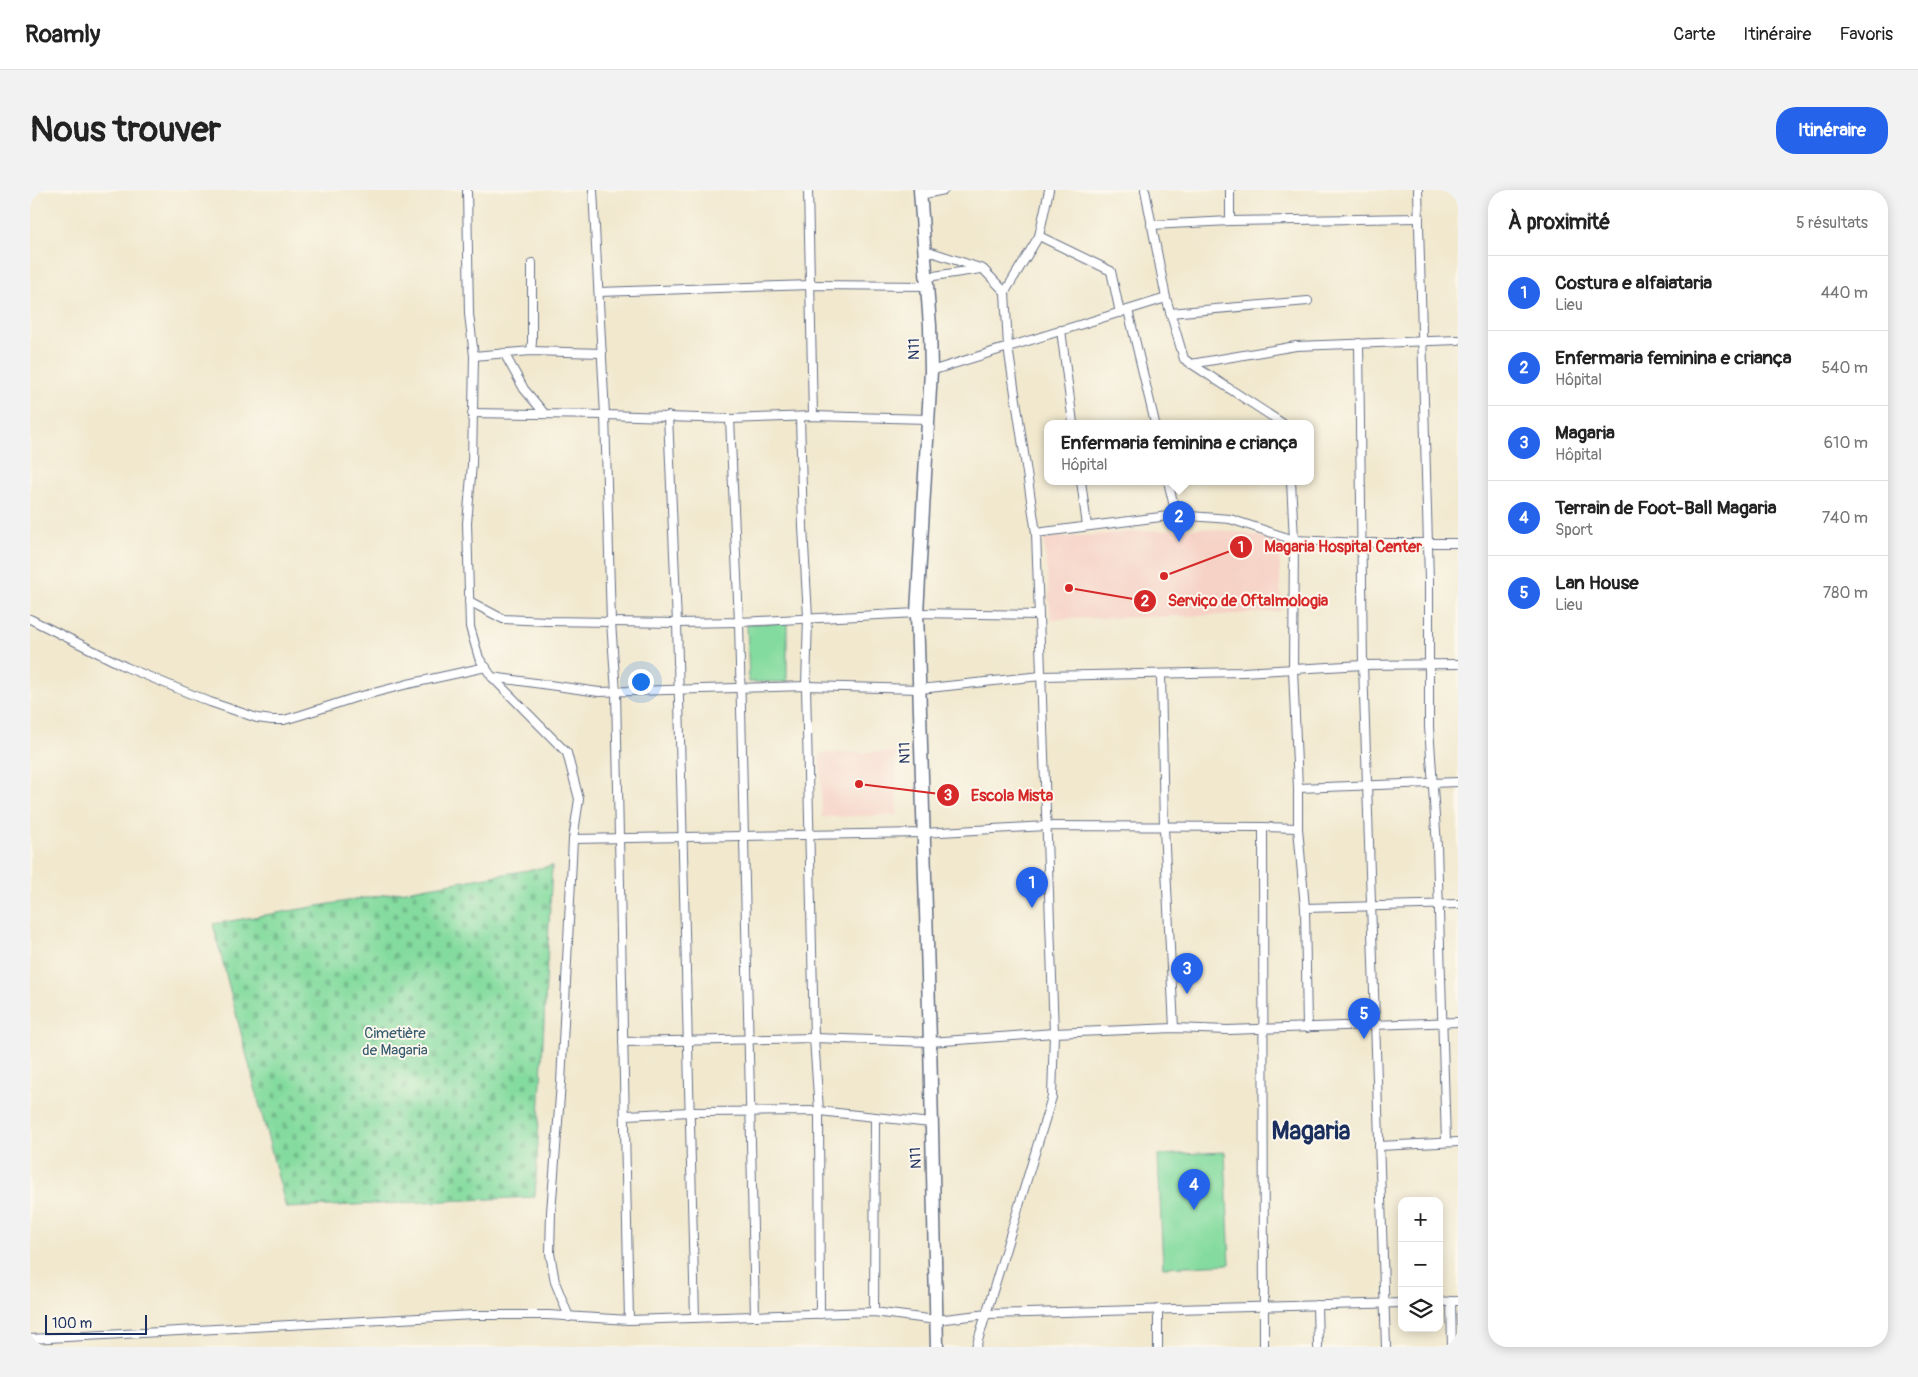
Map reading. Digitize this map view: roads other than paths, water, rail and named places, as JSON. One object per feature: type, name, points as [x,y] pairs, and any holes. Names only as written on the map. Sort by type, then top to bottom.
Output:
[{"type":"main road","name":"N11","points":[[920,192],[928,281],[931,371],[917,612],[937,1347]]},
{"type":"street","points":[[467,190],[470,314],[474,356],[472,464],[467,523],[470,627],[479,658],[492,677],[567,753],[579,800],[573,840],[561,1083],[551,1212],[550,1253],[555,1282],[569,1317]]},
{"type":"street","points":[[594,190],[605,415],[611,622],[616,692],[630,1320]]},
{"type":"street","points":[[808,190],[813,416]]},
{"type":"street","points":[[920,192],[944,190]]},
{"type":"street","points":[[976,1347],[988,1314],[1052,1097],[1054,1033],[1036,533],[1008,347],[1005,292],[1039,236],[1049,190]]},
{"type":"street","points":[[1145,190],[1166,298],[1184,359],[1277,420]]},
{"type":"street","points":[[1230,190],[1230,220]]},
{"type":"street","points":[[1418,190],[1428,542],[1429,727],[1437,847],[1446,1142]]},
{"type":"street","points":[[1151,225],[1230,220],[1419,218]]},
{"type":"street","points":[[1039,236],[1110,271],[1120,313]]},
{"type":"street","points":[[925,250],[983,269],[1005,292]]},
{"type":"street","points":[[531,351],[532,263]]},
{"type":"street","points":[[599,292],[928,281],[983,269]]},
{"type":"street","points":[[931,371],[1166,298]]},
{"type":"street","points":[[1170,313],[1308,300]]},
{"type":"street","points":[[1128,310],[1154,420]]},
{"type":"street","points":[[1061,330],[1073,420]]},
{"type":"street","points":[[1190,364],[1296,346],[1458,340]]},
{"type":"street","points":[[1359,344],[1363,665],[1386,1347]]},
{"type":"street","points":[[474,356],[531,351],[602,353]]},
{"type":"street","points":[[504,353],[524,389],[545,414]]},
{"type":"street","points":[[472,413],[668,416],[730,419],[813,416],[928,420]]},
{"type":"street","points":[[668,416],[677,623],[695,1318]]},
{"type":"street","points":[[800,417],[808,617],[806,686],[814,1038],[819,1111],[820,1314]]},
{"type":"street","points":[[730,419],[741,688],[755,1316]]},
{"type":"street","points":[[1082,485],[1087,526]]},
{"type":"street","points":[[1169,485],[1176,515]]},
{"type":"street","points":[[1291,485],[1294,540],[1293,669],[1298,828],[1305,908],[1307,1028]]},
{"type":"street","points":[[1036,533],[1176,515],[1230,519],[1294,540],[1362,543],[1458,543]]},
{"type":"street","points":[[469,601],[503,619],[611,622],[739,622],[917,612],[1038,615]]},
{"type":"street","points":[[30,618],[126,667],[210,702],[257,718],[272,720],[284,720],[408,684],[486,667]]},
{"type":"street","points":[[492,677],[554,688],[599,692],[806,686],[920,689],[1041,676],[1243,672],[1363,665],[1458,664]]},
{"type":"street","points":[[1161,674],[1164,828],[1174,1028]]},
{"type":"street","points":[[1298,788],[1458,782]]},
{"type":"street","points":[[573,840],[923,833],[1047,826],[1298,828]]},
{"type":"street","points":[[1263,827],[1264,1347]]},
{"type":"street","points":[[1305,908],[1458,904]]},
{"type":"street","points":[[623,1042],[814,1038],[930,1042],[1054,1033],[1174,1028],[1228,1030],[1458,1022]]},
{"type":"street","points":[[626,1115],[690,1112],[819,1111],[931,1123]]},
{"type":"street","points":[[874,1312],[875,1118]]},
{"type":"street","points":[[1379,1146],[1458,1142]]},
{"type":"street","points":[[1452,1347],[1455,1301]]},
{"type":"street","points":[[30,1339],[474,1315],[548,1315],[630,1320],[874,1312],[936,1320],[988,1314],[1398,1302]]},
{"type":"street","points":[[1317,1305],[1318,1347]]},
{"type":"street","points":[[1158,1309],[1158,1347]]},
{"type":"place","name":"Enfermaria feminina e criança","points":[[1179,542]]},
{"type":"place","name":"Magaria Hospital Center","points":[[1164,576]]},
{"type":"place","name":"Serviço de Oftalmologia","points":[[1069,588]]},
{"type":"place","name":"Escola Mista","points":[[859,784]]},
{"type":"place","name":"Costura e alfaiataria","points":[[1032,908]]},
{"type":"place","name":"Magaria","points":[[1187,994]]},
{"type":"place","name":"Lan House","points":[[1364,1039]]},
{"type":"place","name":"Terrain de Foot-Ball Magaria","points":[[1194,1210]]},
{"type":"district","name":"Magaria","points":[[1311,1131]]},
{"type":"park label","name":"Cimetière de Magaria","points":[[395,1042]]}]
